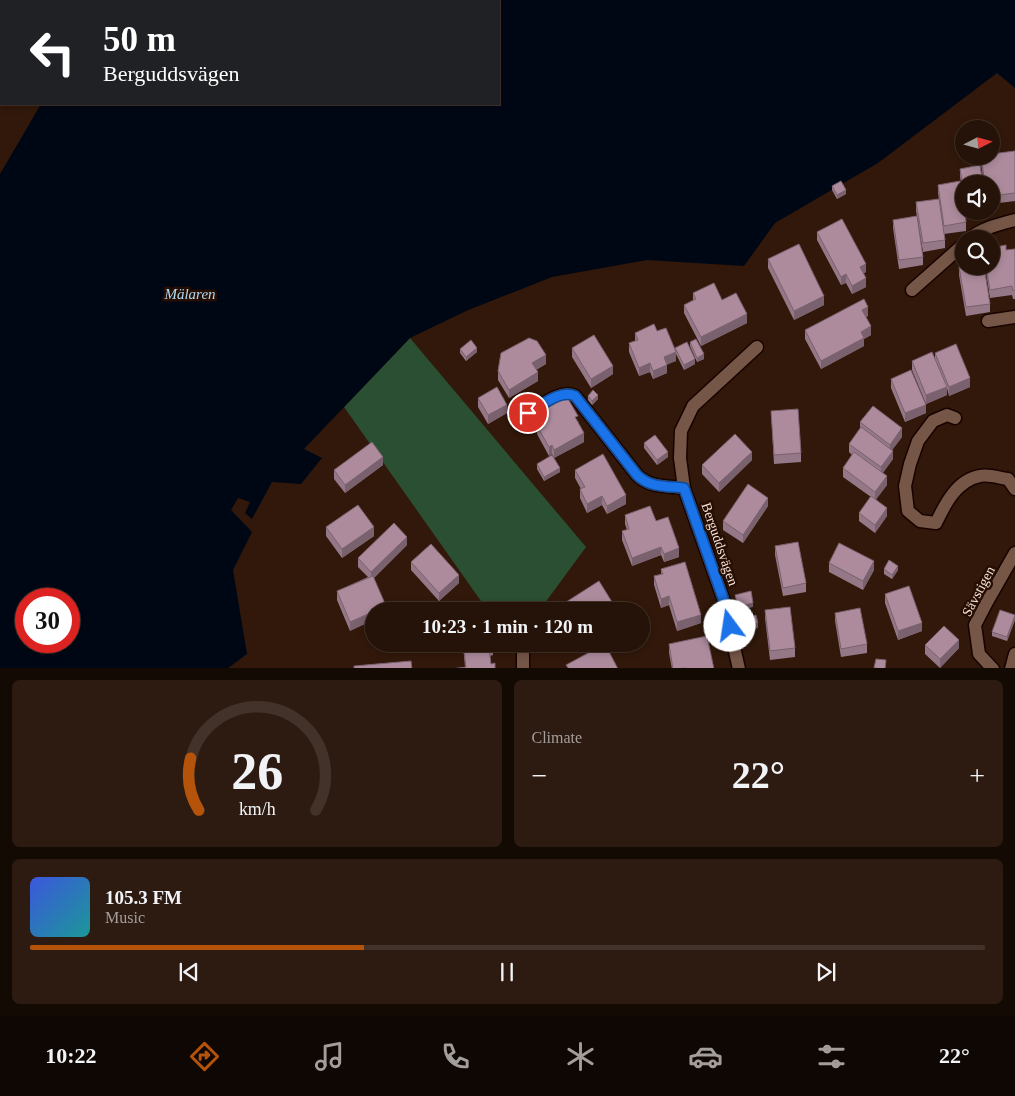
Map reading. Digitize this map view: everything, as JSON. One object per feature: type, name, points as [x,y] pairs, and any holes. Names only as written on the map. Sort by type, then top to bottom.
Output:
[{"type":"street","points":[[983,230],[997,224],[1015,220]]},
{"type":"street","points":[[912,290],[955,252]]},
{"type":"street","points":[[988,321],[1015,317]]},
{"type":"street","name":"Berguddsvägen","points":[[740,668],[723,598],[684,488],[680,458],[681,431],[693,406],[757,347]]},
{"type":"street","points":[[528,413],[562,394],[575,396],[644,482],[651,485],[684,488]]},
{"type":"street","points":[[955,418],[947,415],[932,421],[918,441],[905,486],[908,511],[920,521],[936,523],[944,506],[961,485],[981,476],[1008,479],[1015,489]]},
{"type":"street","name":"Sävstigen","points":[[993,668],[979,654],[976,625],[986,602],[1015,554]]},
{"type":"street","points":[[523,652],[523,668]]},
{"type":"street","points":[[1011,668],[1015,654]]},
{"type":"green space","points":[[410,338],[586,547],[546,602],[482,602],[344,407]]},
{"type":"water","name":"Mälaren","points":[[500,0],[1015,0],[1015,88],[997,73],[878,163],[775,223],[744,266],[647,260],[552,277],[466,311],[410,338],[304,449],[322,458],[301,484],[272,482],[252,519],[245,513],[250,502],[238,498],[231,510],[252,532],[233,570],[247,654],[228,668],[0,668],[0,174],[40,105],[500,105]]},
{"type":"building","points":[[1015,151],[1015,193],[1000,195],[1000,175],[984,175],[982,165],[1000,165],[1000,153]]},
{"type":"building","points":[[980,165],[982,175],[961,175],[960,169]]},
{"type":"building","points":[[841,181],[846,190],[837,195],[832,186]]},
{"type":"building","points":[[955,182],[955,220],[966,220],[966,222],[944,226],[938,185]]},
{"type":"building","points":[[939,199],[945,240],[923,243],[916,202]]},
{"type":"building","points":[[917,216],[923,257],[899,260],[893,220]]},
{"type":"building","points":[[842,219],[866,264],[860,267],[866,278],[852,286],[846,274],[841,277],[817,232]]},
{"type":"building","points":[[799,244],[824,296],[794,311],[768,259]]},
{"type":"building","points":[[1006,245],[1006,250],[1015,249],[1015,290],[1013,291],[1012,286],[990,290],[988,275],[1000,275],[1000,246]]},
{"type":"building","points":[[960,275],[985,275],[990,304],[966,307]]},
{"type":"building","points":[[714,283],[722,300],[736,293],[747,314],[701,337],[684,305],[696,299],[693,293]]},
{"type":"building","points":[[864,299],[868,307],[862,310],[871,326],[861,332],[864,338],[821,361],[805,330]]},
{"type":"building","points":[[654,324],[657,331],[666,328],[676,352],[664,357],[667,365],[653,371],[650,363],[639,368],[629,343],[638,340],[635,333]]},
{"type":"building","points":[[594,335],[613,366],[591,379],[572,348]]},
{"type":"building","points":[[529,338],[537,341],[546,355],[532,363],[538,372],[509,390],[498,371],[501,353]]},
{"type":"building","points":[[696,339],[704,354],[697,358],[690,342]]},
{"type":"building","points":[[471,340],[477,348],[466,357],[460,349]]},
{"type":"building","points":[[687,342],[695,359],[684,365],[675,348]]},
{"type":"building","points":[[956,344],[970,378],[949,387],[935,353]]},
{"type":"building","points":[[932,352],[947,387],[926,395],[912,361]]},
{"type":"building","points":[[911,370],[926,405],[905,413],[891,379]]},
{"type":"building","points":[[497,387],[507,405],[488,415],[478,398]]},
{"type":"building","points":[[593,390],[598,395],[592,401],[588,396]]},
{"type":"building","points":[[567,397],[578,416],[575,417],[584,433],[554,450],[552,445],[549,447],[537,426],[540,424],[535,415]]},
{"type":"building","points":[[873,406],[902,428],[890,445],[860,422]]},
{"type":"building","points":[[798,409],[801,453],[774,455],[771,411]]},
{"type":"building","points":[[861,427],[893,451],[881,467],[849,444]]},
{"type":"building","points":[[735,434],[752,452],[719,483],[702,465]]},
{"type":"building","points":[[655,435],[668,452],[657,460],[644,443]]},
{"type":"building","points":[[372,442],[383,457],[345,485],[334,470]]},
{"type":"building","points":[[854,452],[887,476],[875,492],[843,468]]},
{"type":"building","points":[[603,454],[626,495],[607,506],[602,496],[587,504],[580,489],[585,487],[575,470]]},
{"type":"building","points":[[552,455],[560,468],[544,477],[537,464]]},
{"type":"building","points":[[748,484],[768,498],[743,535],[723,521]]},
{"type":"building","points":[[871,496],[887,508],[875,525],[859,513]]},
{"type":"building","points":[[358,505],[374,527],[342,549],[326,527]]},
{"type":"building","points":[[650,506],[656,521],[668,517],[679,548],[664,554],[661,547],[632,558],[622,531],[629,529],[625,515]]},
{"type":"building","points":[[394,523],[407,537],[371,572],[358,558]]},
{"type":"building","points":[[798,542],[806,583],[783,588],[775,546]]},
{"type":"building","points":[[839,543],[874,561],[863,581],[829,563]]},
{"type":"building","points":[[431,544],[459,575],[439,593],[411,562]]},
{"type":"building","points":[[889,560],[898,566],[892,575],[884,569]]},
{"type":"building","points":[[685,562],[701,615],[677,622],[669,596],[661,599],[654,576],[663,574],[661,569]]},
{"type":"building","points":[[373,576],[384,602],[365,602],[365,615],[350,622],[337,591]]},
{"type":"building","points":[[599,581],[612,602],[566,602]]},
{"type":"building","points":[[909,586],[922,623],[898,631],[885,594]]},
{"type":"building","points":[[751,591],[753,603],[738,607],[735,595]]},
{"type":"building","points":[[790,607],[795,648],[770,651],[765,610]]},
{"type":"building","points":[[860,608],[867,644],[841,649],[835,613]]},
{"type":"building","points":[[1000,610],[1015,615],[1007,637],[992,632]]},
{"type":"building","points":[[756,615],[758,623],[745,627],[743,619]]},
{"type":"building","points":[[944,626],[959,640],[940,659],[925,645]]},
{"type":"building","points":[[707,636],[714,668],[673,668],[669,644]]},
{"type":"building","points":[[464,652],[490,652],[491,664],[495,663],[495,668],[458,668],[466,667]]},
{"type":"building","points":[[590,652],[609,652],[617,668],[568,668],[566,665]]},
{"type":"building","points":[[876,659],[886,660],[885,668],[874,668]]},
{"type":"building","points":[[411,661],[412,668],[354,668],[354,666]]},
{"type":"route","points":[[528,413],[562,394],[575,396],[644,482],[651,485],[684,488],[723,598],[730,626]]}]
